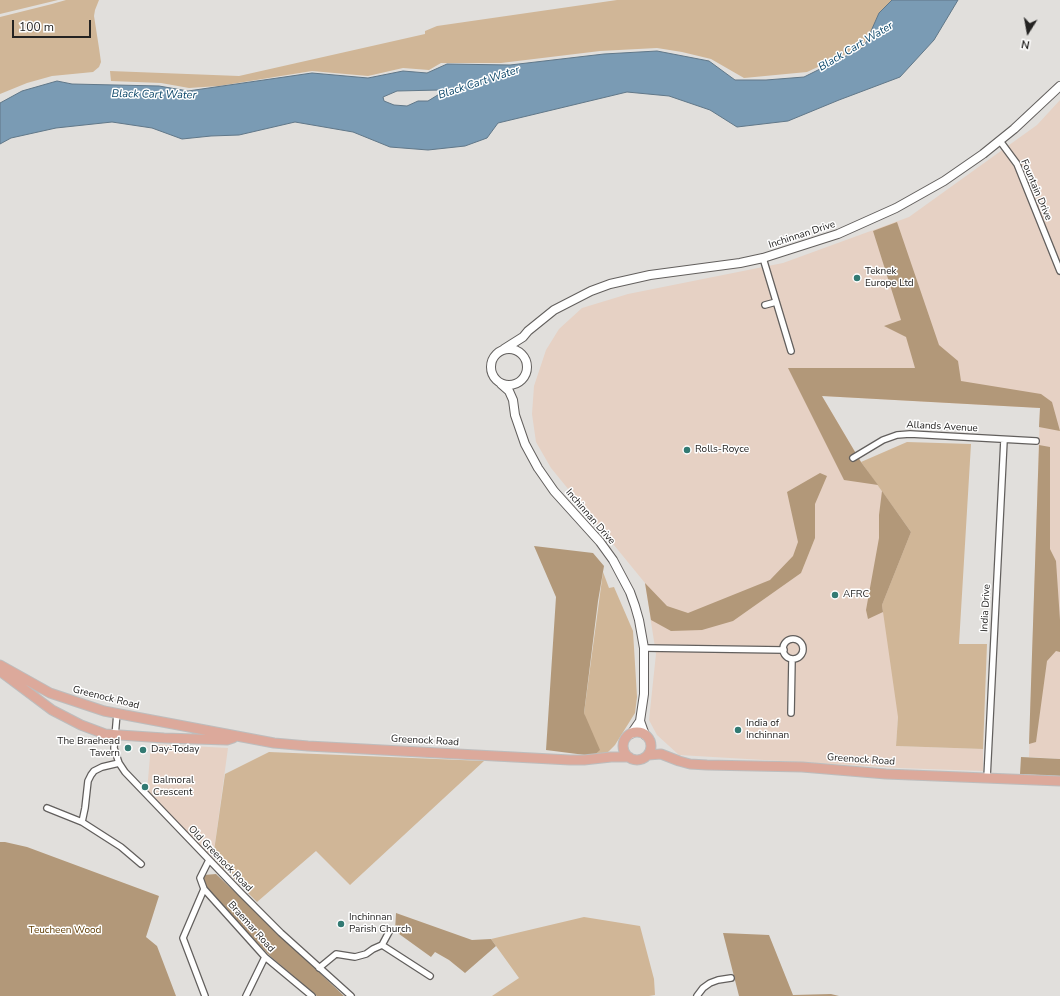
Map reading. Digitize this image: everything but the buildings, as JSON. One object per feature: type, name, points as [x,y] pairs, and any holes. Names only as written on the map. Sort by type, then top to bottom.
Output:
[{"type":"main road","name":"Greenock Road","points":[[0,665],[50,693],[74,702],[117,713],[238,736],[308,746],[584,760],[611,756],[628,757]]},
{"type":"main road","name":"Greenock Road","points":[[0,671],[52,710],[81,725],[105,734],[226,740],[238,736]]},
{"type":"main road","points":[[161,722],[162,738]]},
{"type":"main road","points":[[611,756],[623,746],[625,740],[631,734],[638,733],[647,738],[650,750],[648,755],[638,760],[628,757],[623,746]]},
{"type":"main road","name":"Greenock Road","points":[[647,738],[661,754]]},
{"type":"main road","name":"Greenock Road","points":[[648,755],[661,754],[690,764],[802,767],[886,774],[1060,781]]},
{"type":"street","name":"Inchinnan Drive","points":[[504,350],[523,337],[528,331],[554,310],[579,296],[610,284],[650,275],[740,263],[763,258],[838,234],[896,208],[951,177],[1000,141],[1060,86]]},
{"type":"street","name":"Fountain Drive","points":[[1000,141],[1017,164],[1060,271]]},
{"type":"street","points":[[763,258],[791,351]]},
{"type":"street","points":[[766,306],[776,302]]},
{"type":"street","points":[[522,354],[523,337]]},
{"type":"street","points":[[504,350],[516,350],[522,354],[527,362],[528,368],[526,374],[518,383],[507,385],[501,384],[492,375],[491,362],[498,352],[504,350]]},
{"type":"street","name":"Inchinnan Drive","points":[[513,400],[518,383]]},
{"type":"street","name":"Inchinnan Drive","points":[[501,384],[509,391],[513,400],[515,415],[525,444],[538,468],[554,491],[600,542],[620,572],[635,606],[644,648],[644,694],[640,721],[631,734]]},
{"type":"street","name":"Allands Avenue","points":[[853,458],[883,440],[897,435],[910,434],[1004,440],[1036,440]]},
{"type":"street","name":"India Drive","points":[[987,778],[1004,440]]},
{"type":"street","points":[[793,639],[799,641],[803,646],[803,652],[799,657],[792,659],[786,656],[784,650],[787,641],[793,639]]},
{"type":"street","points":[[644,648],[784,650]]},
{"type":"street","points":[[791,713],[792,659]]},
{"type":"street","name":"Old Greenock Road","points":[[117,713],[114,748],[119,763],[125,772],[241,893],[319,968],[351,996]]},
{"type":"street","name":"Inchinnan Drive","points":[[640,721],[647,738]]},
{"type":"street","points":[[82,822],[88,781],[91,775],[94,771],[102,767],[119,763]]},
{"type":"street","points":[[46,808],[82,822],[121,847],[141,864]]},
{"type":"street","points":[[206,996],[183,938],[204,889],[200,878],[209,860]]},
{"type":"street","name":"Braemar Road","points":[[204,889],[265,957],[311,996]]},
{"type":"street","points":[[319,968],[336,954],[360,956],[382,945],[389,932]]},
{"type":"street","points":[[382,945],[430,976]]},
{"type":"street","points":[[246,996],[265,957]]},
{"type":"street","points":[[697,996],[703,988],[710,983],[731,978]]},
{"type":"shaded area","points":[[0,0],[58,0],[0,14]]},
{"type":"shaded area","points":[[66,0],[99,0],[94,16],[101,62],[99,67],[93,72],[52,76],[27,83],[0,94],[0,17]]},
{"type":"shaded area","points":[[617,0],[892,0],[879,13],[873,29],[861,47],[807,72],[744,78],[711,59],[657,48],[600,51],[501,63],[441,63],[429,70],[403,68],[368,76],[312,71],[219,86],[189,88],[161,83],[111,81],[110,71],[239,76],[425,34],[425,31],[437,26]]},
{"type":"shaded area","points":[[1060,100],[1060,759],[1029,757],[1040,408],[822,396],[861,462],[911,532],[896,746],[983,749],[983,771],[900,768],[679,755],[657,735],[649,720],[656,654],[645,583],[551,468],[536,442],[532,414],[534,386],[546,350],[559,329],[582,308],[628,294],[783,263],[909,217],[1037,125]]},
{"type":"shaded area","points":[[907,442],[971,444],[959,644],[987,644],[983,749],[896,746],[898,717],[882,605],[911,532],[861,462]]},
{"type":"shaded area","points":[[603,572],[609,588],[614,587],[633,631],[637,697],[635,713],[615,745],[608,752],[593,756],[584,713]]},
{"type":"shaded area","points":[[151,744],[228,748],[213,858],[147,792]]},
{"type":"shaded area","points":[[269,752],[484,761],[350,885],[316,851],[257,902],[213,858],[225,774]]},
{"type":"shaded area","points":[[584,917],[640,926],[654,979],[655,995],[492,996],[519,978],[491,939]]},
{"type":"green space","points":[[897,222],[939,345],[958,361],[961,381],[1041,394],[1052,402],[1060,431],[1039,427],[1040,408],[822,396],[861,462],[878,485],[844,480],[788,368],[915,368],[906,337],[884,326],[901,320],[873,231]]},
{"type":"green space","points":[[1039,445],[1050,447],[1050,549],[1056,561],[1060,620],[1060,652],[1056,651],[1047,661],[1036,742],[1029,744]]},
{"type":"green space","points":[[820,473],[827,476],[815,504],[815,538],[801,573],[733,621],[702,630],[671,631],[651,620],[645,583],[667,606],[688,613],[770,580],[793,556],[798,542],[787,492]]},
{"type":"green space","points":[[882,491],[911,532],[882,605],[883,612],[868,619],[866,610],[879,538],[879,515]]},
{"type":"green space","points":[[534,546],[593,553],[604,566],[598,601],[584,713],[600,750],[593,756],[546,750],[556,597]]},
{"type":"green space","points":[[1021,757],[1060,759],[1060,776],[1020,774]]},
{"type":"green space","name":"Teucheen Wood","points":[[0,842],[27,847],[159,896],[146,937],[157,946],[176,996],[0,996]]},
{"type":"green space","points":[[216,874],[344,996],[317,996],[270,956],[207,890],[204,875]]},
{"type":"green space","points":[[396,913],[472,940],[491,939],[496,946],[465,973],[449,960],[435,952],[431,957],[395,931]]},
{"type":"green space","points":[[723,933],[769,935],[793,995],[831,994],[839,996],[739,996]]},
{"type":"water","name":"Black Cart Water","points":[[892,0],[958,0],[934,40],[900,77],[788,121],[737,127],[710,110],[669,96],[627,92],[498,123],[487,138],[465,146],[428,150],[390,147],[353,132],[295,122],[239,135],[182,139],[152,128],[112,122],[56,128],[11,138],[0,144],[0,103],[22,91],[57,81],[72,84],[159,86],[188,91],[312,73],[368,78],[403,71],[427,73],[447,64],[510,65],[604,54],[657,51],[709,61],[735,80],[766,80],[804,77],[864,47],[879,13]],"holes":[[[440,90],[441,93],[428,101],[418,101],[407,106],[394,105],[384,101],[383,97],[397,91]]]},
{"type":"place","name":"Teknek Europe Ltd","points":[[857,278]]},
{"type":"place","name":"Rolls-Royce","points":[[687,450]]},
{"type":"place","name":"AFRC","points":[[835,595]]},
{"type":"place","name":"India of Inchinnan","points":[[738,730]]},
{"type":"place","name":"The Braehead Tavern","points":[[128,748]]},
{"type":"place","name":"Day-Today","points":[[143,750]]},
{"type":"place","name":"Balmoral Crescent","points":[[145,787]]},
{"type":"place","name":"Inchinnan Parish Church","points":[[341,924]]}]
